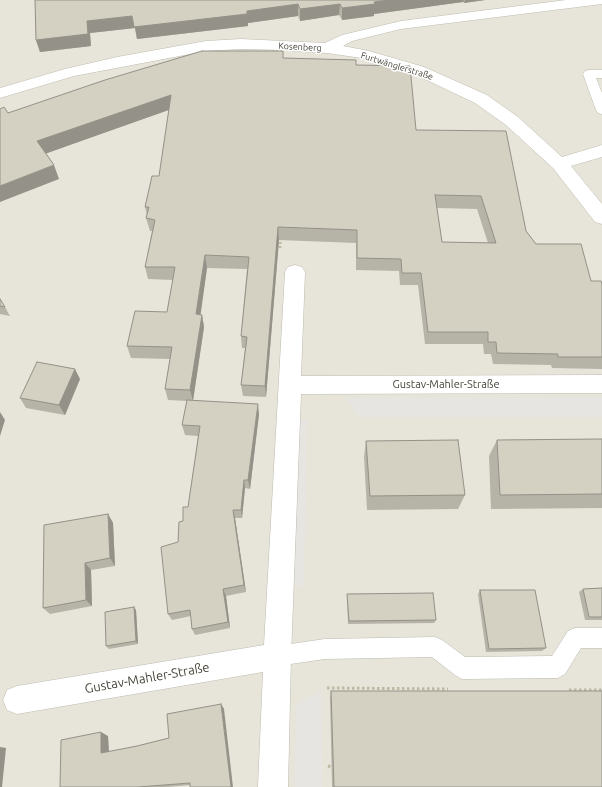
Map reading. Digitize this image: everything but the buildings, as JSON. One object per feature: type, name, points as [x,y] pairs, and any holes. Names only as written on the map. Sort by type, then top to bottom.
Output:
[{"type":"street","name":"Kosenberg","points":[[0,93],[71,72],[206,46],[241,44],[327,48],[347,38],[401,25],[600,0]]},
{"type":"street","name":"Furtwänglerstraße","points":[[327,48],[364,54],[418,70],[481,99],[515,123],[559,164],[602,217]]},
{"type":"street","points":[[559,164],[602,151]]},
{"type":"street","points":[[273,787],[277,656],[295,272]]},
{"type":"street","name":"Gustav-Mahler-Straße","points":[[290,385],[602,384]]},
{"type":"street","name":"Gustav-Mahler-Straße","points":[[17,700],[277,656]]},
{"type":"lane","points":[[602,74],[589,74],[602,110]]},
{"type":"lane","points":[[277,656],[325,649],[435,647],[462,668],[558,667],[576,638],[602,638]]},
{"type":"path","points":[[280,248],[281,232]]},
{"type":"shaded area","points":[[0,0],[602,0],[602,787],[0,787]]},
{"type":"shaded area","points":[[602,397],[602,417],[359,417],[347,398]]},
{"type":"shaded area","points":[[298,421],[307,421],[304,587],[293,587]]},
{"type":"shaded area","points":[[321,691],[322,787],[295,787],[296,704]]}]
